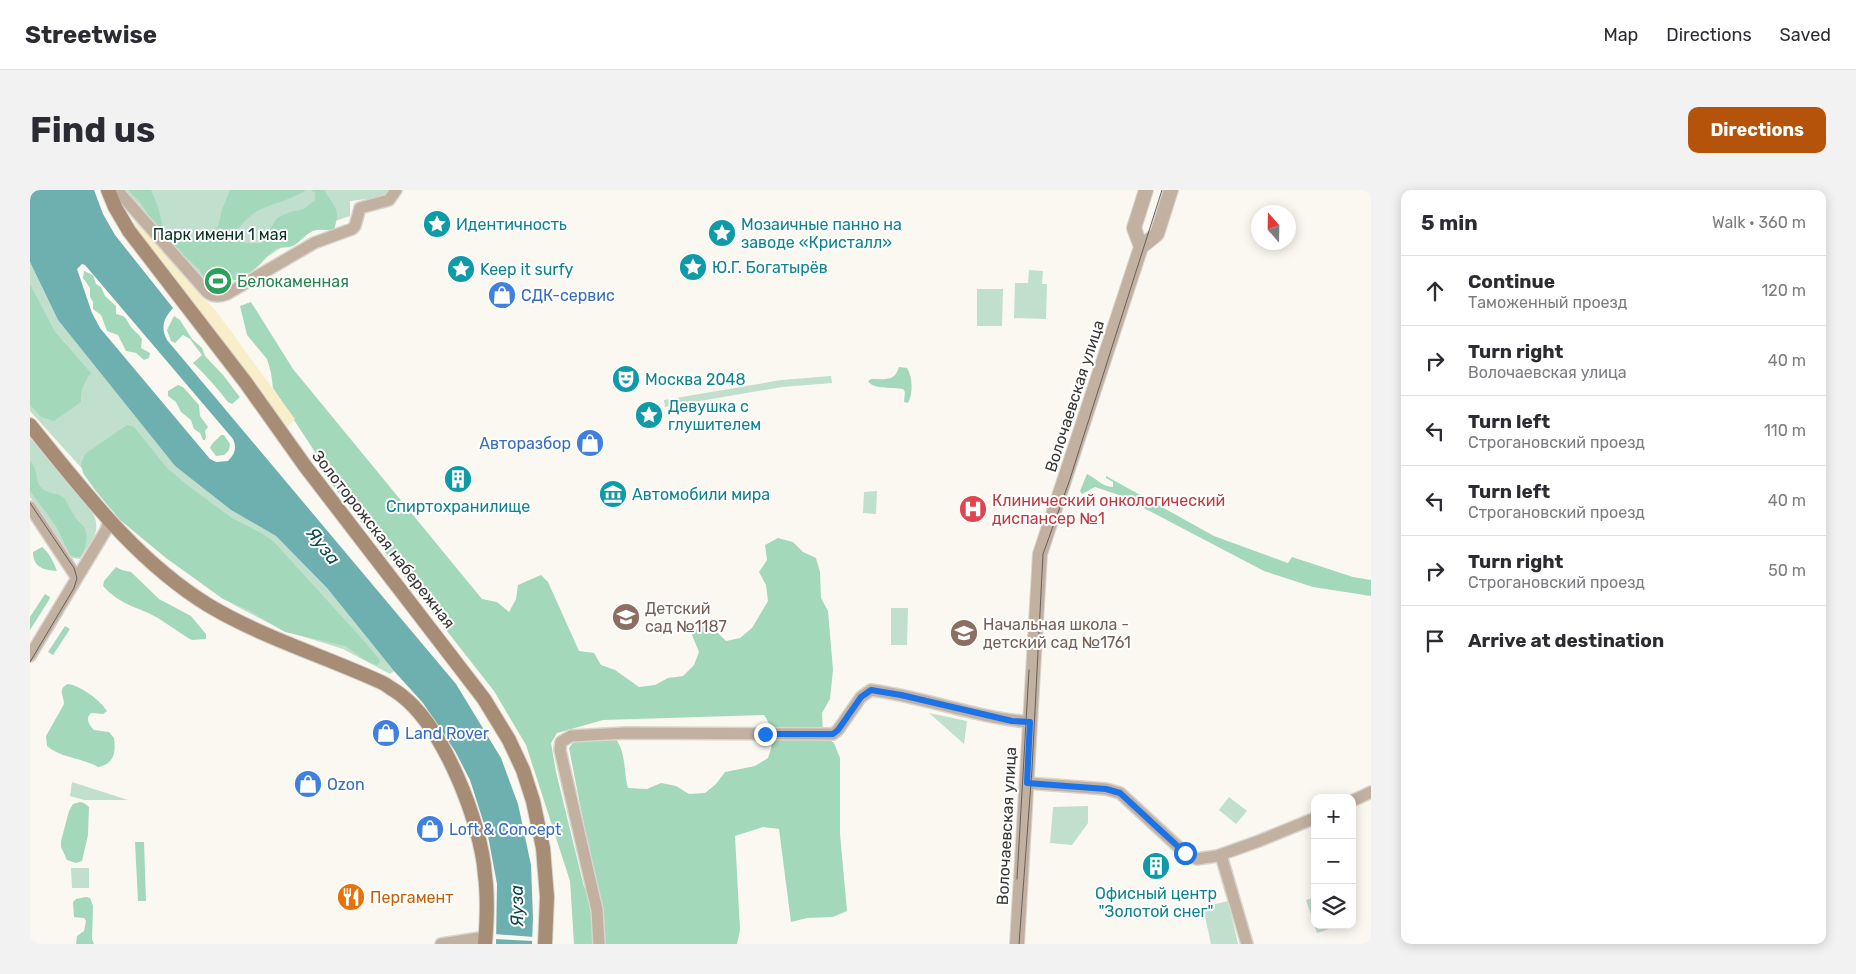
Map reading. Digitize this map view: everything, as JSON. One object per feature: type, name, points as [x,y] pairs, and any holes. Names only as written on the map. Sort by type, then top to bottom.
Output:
[{"type":"main road","name":"Золоторожская набережная","points":[[108,190],[115,207],[129,231],[246,383],[305,466],[484,699],[509,740],[525,778],[543,848],[547,896],[545,944]]},
{"type":"main road","points":[[30,424],[106,516],[158,569],[208,605],[238,622],[385,684],[402,696],[421,716],[440,742],[469,803],[482,849],[485,874],[487,902],[485,940]]},
{"type":"street","points":[[117,190],[211,296],[222,296],[314,243],[352,229],[355,226],[360,208],[389,200],[396,190]]},
{"type":"street","points":[[1141,247],[1134,228],[1146,190]]},
{"type":"street","name":"Волочаевская улица","points":[[1016,944],[1027,783],[1038,568],[1042,546],[1141,247],[1157,234],[1171,190]]},
{"type":"street","points":[[129,231],[128,226],[131,221],[137,218],[142,220]]},
{"type":"street","points":[[30,507],[77,578]]},
{"type":"street","points":[[30,656],[98,544],[108,524],[106,516]]},
{"type":"street","points":[[98,544],[108,536],[121,532]]},
{"type":"street","points":[[600,944],[597,910],[560,750],[561,742],[571,736],[625,732],[833,734],[838,730],[861,697],[871,690],[901,695],[1012,721],[1030,722]]},
{"type":"street","points":[[1027,783],[1106,789],[1120,793],[1185,853],[1197,860],[1221,855],[1259,842],[1311,820]]},
{"type":"street","points":[[1356,799],[1371,792]]},
{"type":"street","points":[[1221,855],[1248,944]]},
{"type":"street","points":[[441,944],[485,940]]},
{"type":"green space","name":"Парк имени 1 мая","points":[[122,190],[391,190],[383,197],[350,201],[350,216],[309,230],[223,285],[214,287],[207,285]]},
{"type":"green space","points":[[128,190],[151,190],[158,207],[165,235],[176,243],[190,240],[218,227],[230,190],[306,190],[260,210],[248,218],[234,233],[245,243],[261,243],[277,218],[290,212],[304,209],[315,200],[315,193],[311,190],[324,190],[336,208],[337,217],[334,230],[314,231],[293,246],[274,250],[252,271],[238,279],[223,284],[208,284],[199,269],[159,233],[148,220],[147,213],[139,201]]},
{"type":"green space","points":[[30,262],[58,320],[175,466],[231,510],[276,536],[327,588],[394,671],[390,674],[343,649],[282,630],[234,605],[203,584],[123,514],[30,411]]},
{"type":"green space","points":[[1029,270],[1043,271],[1042,284],[1047,284],[1046,319],[1014,318],[1015,283],[1028,283]]},
{"type":"green space","points":[[84,271],[93,275],[96,284],[101,287],[105,296],[116,306],[116,314],[126,318],[131,327],[141,337],[141,348],[150,353],[149,358],[144,360],[136,353],[126,351],[118,335],[107,331],[101,315],[93,309],[90,288],[83,278]]},
{"type":"green space","points":[[30,284],[55,332],[91,373],[83,387],[81,402],[54,421],[41,417],[30,405]]},
{"type":"green space","points":[[977,289],[1003,289],[1002,326],[977,326]]},
{"type":"green space","points":[[251,302],[293,369],[482,599],[497,602],[509,612],[516,599],[518,585],[541,575],[548,582],[579,651],[594,653],[601,665],[615,670],[639,687],[655,685],[668,678],[683,676],[694,665],[699,652],[692,635],[701,624],[715,630],[726,641],[740,638],[752,628],[768,601],[766,585],[759,572],[767,560],[765,545],[778,538],[793,542],[803,552],[816,558],[820,572],[821,598],[828,611],[833,670],[830,699],[822,713],[823,735],[834,743],[840,758],[840,834],[847,911],[833,917],[807,918],[791,922],[779,829],[763,827],[735,836],[740,930],[737,944],[574,944],[570,881],[526,745],[494,691],[326,477],[315,452],[273,388],[267,359],[247,335],[240,306]],"holes":[[[764,715],[772,736],[768,758],[755,766],[725,772],[716,784],[705,793],[689,794],[676,786],[661,783],[647,789],[628,788],[624,758],[616,738],[610,731],[582,731],[569,748],[596,887],[588,890],[584,887],[556,772],[551,743],[557,733],[603,720]]]},
{"type":"green space","points":[[174,316],[180,320],[192,339],[202,348],[205,356],[240,397],[232,404],[228,402],[193,363],[202,355],[190,339],[183,335],[175,343],[171,341],[167,330]]},
{"type":"green space","points":[[899,367],[907,368],[910,376],[911,390],[908,403],[904,402],[905,392],[903,389],[874,386],[868,381],[871,379],[888,379],[895,375]]},
{"type":"green space","points":[[831,376],[832,383],[782,387],[665,407],[664,400],[781,380]]},
{"type":"green space","points":[[178,385],[183,387],[199,405],[200,416],[208,427],[205,431],[205,440],[194,429],[191,420],[181,412],[176,402],[168,396],[168,391]]},
{"type":"green space","points":[[127,425],[134,427],[167,468],[187,485],[232,518],[274,542],[365,642],[380,662],[377,665],[372,664],[345,646],[285,632],[250,611],[223,599],[166,558],[120,520],[83,473],[81,464],[85,454]]},
{"type":"green space","points":[[221,435],[224,435],[230,444],[229,450],[224,455],[216,456],[210,448]]},
{"type":"green space","points":[[30,438],[95,517],[96,530],[92,541],[80,559],[72,558],[30,497]]},
{"type":"green space","points":[[30,461],[35,469],[40,486],[45,491],[64,498],[84,527],[86,542],[80,557],[70,555],[56,526],[30,491]]},
{"type":"green space","points":[[1087,474],[1102,484],[1113,487],[1113,482],[1106,478],[1106,476],[1214,536],[1288,563],[1292,557],[1353,577],[1371,580],[1371,596],[1313,587],[1264,571],[1119,495],[1095,487],[1082,494],[1080,491]]},
{"type":"green space","points":[[877,491],[876,514],[863,513],[864,492]]},
{"type":"green space","points":[[42,547],[53,561],[57,571],[43,569],[35,561],[33,552]]},
{"type":"green space","points":[[116,567],[131,572],[159,599],[191,616],[206,634],[206,639],[192,640],[158,618],[116,598],[103,586],[104,581]]},
{"type":"green space","points":[[45,594],[50,597],[49,600],[30,630],[30,617]]},
{"type":"green space","points":[[891,608],[908,608],[907,645],[891,645]]},
{"type":"green space","points":[[65,626],[70,629],[53,655],[48,652]]},
{"type":"green space","points":[[68,684],[90,694],[107,711],[103,714],[91,713],[88,719],[89,724],[94,730],[109,732],[114,738],[115,748],[113,757],[103,766],[98,767],[65,756],[47,746],[46,736],[64,704],[62,690]]},
{"type":"green space","points":[[929,713],[967,721],[964,744]]},
{"type":"green space","points":[[72,782],[128,800],[84,800],[70,796]]},
{"type":"green space","points":[[1229,797],[1247,811],[1236,824],[1219,810]]},
{"type":"green space","points":[[80,802],[89,807],[88,835],[82,861],[76,863],[67,860],[61,847],[61,841],[69,811],[73,804]]},
{"type":"green space","points":[[1088,806],[1088,823],[1072,845],[1050,843],[1053,807]]},
{"type":"green space","points":[[135,842],[144,842],[146,901],[138,901]]},
{"type":"green space","points":[[71,868],[89,868],[89,888],[72,888]]},
{"type":"green space","points":[[90,898],[93,906],[92,939],[94,944],[76,944],[77,936],[84,931],[86,921],[84,918],[74,917],[73,902],[76,899]]},
{"type":"green space","points":[[1311,898],[1311,915],[1306,900]]},
{"type":"green space","points":[[1228,901],[1238,944],[1211,944],[1203,907]]},
{"type":"green space","points":[[1316,929],[1330,929],[1317,933]]},
{"type":"sand","points":[[135,222],[139,224],[216,311],[295,419],[286,428],[231,353],[133,229]]},
{"type":"water","name":"Яуза","points":[[30,190],[94,190],[103,214],[115,235],[173,308],[167,315],[163,327],[167,340],[456,684],[501,758],[518,804],[531,865],[532,944],[496,944],[497,884],[488,836],[470,780],[455,751],[423,703],[394,671],[327,588],[276,536],[231,510],[175,466],[58,320],[30,262]],"holes":[[[82,264],[85,265],[233,439],[235,451],[228,461],[216,462],[210,459],[100,328],[92,313],[77,269]]]},
{"type":"pier","points":[[494,934],[534,937],[534,941],[493,939]]},
{"type":"tram line","points":[[1019,944],[1032,769],[1043,554],[1069,482],[1162,190]]},
{"type":"tram line","points":[[30,503],[74,568],[77,578],[74,588],[30,662]]},
{"type":"tram line","points":[[1017,879],[1029,670]]},
{"type":"place","name":"Идентичность","points":[[437,224]]},
{"type":"place","name":"Мозаичные панно на заводе «Кристалл»","points":[[722,233]]},
{"type":"place","name":"Ю.Г. Богатырёв","points":[[693,267]]},
{"type":"place","name":"Keep it surfy","points":[[461,269]]},
{"type":"place","name":"Белокаменная","points":[[218,281]]},
{"type":"place","name":"СДК-сервис","points":[[502,295]]},
{"type":"place","name":"Москва 2048","points":[[626,379]]},
{"type":"place","name":"Девушка с глушителем","points":[[649,415]]},
{"type":"place","name":"Авторазбор","points":[[590,443]]},
{"type":"place","name":"Спиртохранилище","points":[[458,479]]},
{"type":"place","name":"Автомобили мира","points":[[613,494]]},
{"type":"place","name":"Клинический онкологический диспансер №1","points":[[973,509]]},
{"type":"place","name":"Детский сад №1187","points":[[626,617]]},
{"type":"place","name":"Начальная школа - детский сад №1761","points":[[964,633]]},
{"type":"place","name":"Land Rover","points":[[386,733]]},
{"type":"place","name":"Ozon","points":[[308,784]]},
{"type":"place","name":"Loft & Concept","points":[[430,829]]},
{"type":"place","name":"Офисный центр \"Золотой снег\"","points":[[1156,866]]},
{"type":"place","name":"Пергамент","points":[[351,897]]},
{"type":"route","points":[[765,734],[833,734],[838,730],[864,693],[871,690],[888,692],[1012,721],[1030,722],[1027,783],[1106,789],[1120,793],[1185,853]]}]
